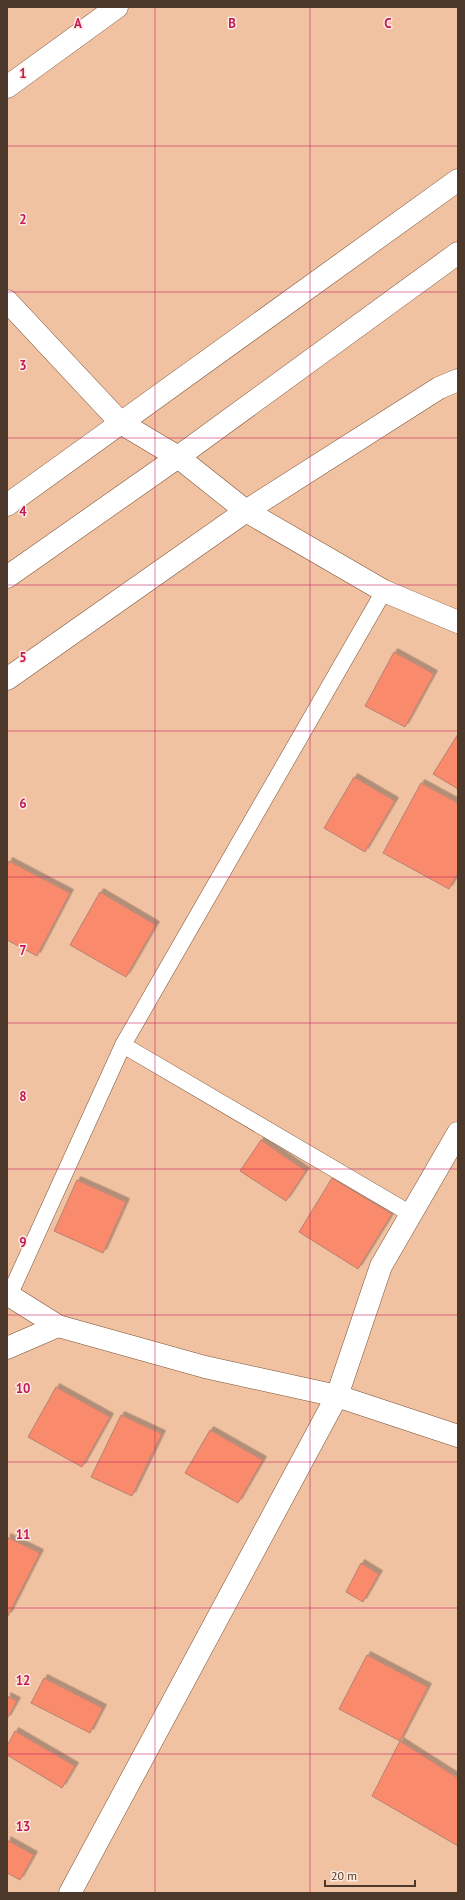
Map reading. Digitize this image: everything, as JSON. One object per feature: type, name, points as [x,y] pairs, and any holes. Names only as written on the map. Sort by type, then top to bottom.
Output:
[{"type":"street","points":[[7,87],[117,7]]},
{"type":"street","points":[[7,505],[458,180]]},
{"type":"street","points":[[7,577],[178,457],[458,253]]},
{"type":"street","points":[[7,301],[120,423],[178,457],[246,511],[384,591],[458,622]]},
{"type":"street","points":[[7,679],[246,511],[439,388],[458,380]]},
{"type":"street","points":[[70,1893],[337,1396],[381,1266],[458,1133]]},
{"type":"street","points":[[8,1295],[58,1326],[205,1367],[337,1396],[458,1436]]},
{"type":"street","points":[[7,1348],[58,1326]]},
{"type":"lane","points":[[8,1295],[123,1045],[384,591]]},
{"type":"lane","points":[[123,1045],[411,1214]]},
{"type":"building","points":[[394,652],[434,674],[405,727],[365,706]]},
{"type":"building","points":[[458,734],[458,789],[433,774]]},
{"type":"building","points":[[354,777],[395,801],[365,852],[324,828]]},
{"type":"building","points":[[421,783],[458,803],[458,873],[449,889],[383,853]]},
{"type":"building","points":[[9,861],[70,893],[37,956],[7,940],[7,866]]},
{"type":"building","points":[[100,892],[156,925],[126,977],[70,945]]},
{"type":"building","points":[[261,1140],[306,1171],[286,1201],[240,1171]]},
{"type":"building","points":[[332,1178],[392,1214],[358,1269],[299,1232]]},
{"type":"building","points":[[77,1180],[126,1202],[103,1253],[54,1231]]},
{"type":"building","points":[[56,1387],[110,1417],[82,1467],[28,1437]]},
{"type":"building","points":[[121,1415],[162,1434],[132,1496],[91,1477]]},
{"type":"building","points":[[210,1430],[263,1460],[238,1503],[185,1473]]},
{"type":"building","points":[[7,1537],[40,1553],[8,1616],[7,1615]]},
{"type":"building","points":[[361,1563],[379,1574],[363,1602],[346,1592]]},
{"type":"building","points":[[367,1655],[428,1687],[400,1741],[339,1709]]},
{"type":"building","points":[[44,1678],[103,1708],[90,1733],[31,1703]]},
{"type":"building","points":[[7,1696],[17,1701],[7,1719]]},
{"type":"building","points":[[15,1731],[75,1766],[62,1788],[7,1755],[7,1746]]},
{"type":"building","points":[[400,1741],[458,1778],[458,1846],[372,1796]]},
{"type":"building","points":[[7,1840],[34,1855],[20,1880],[7,1873]]}]
